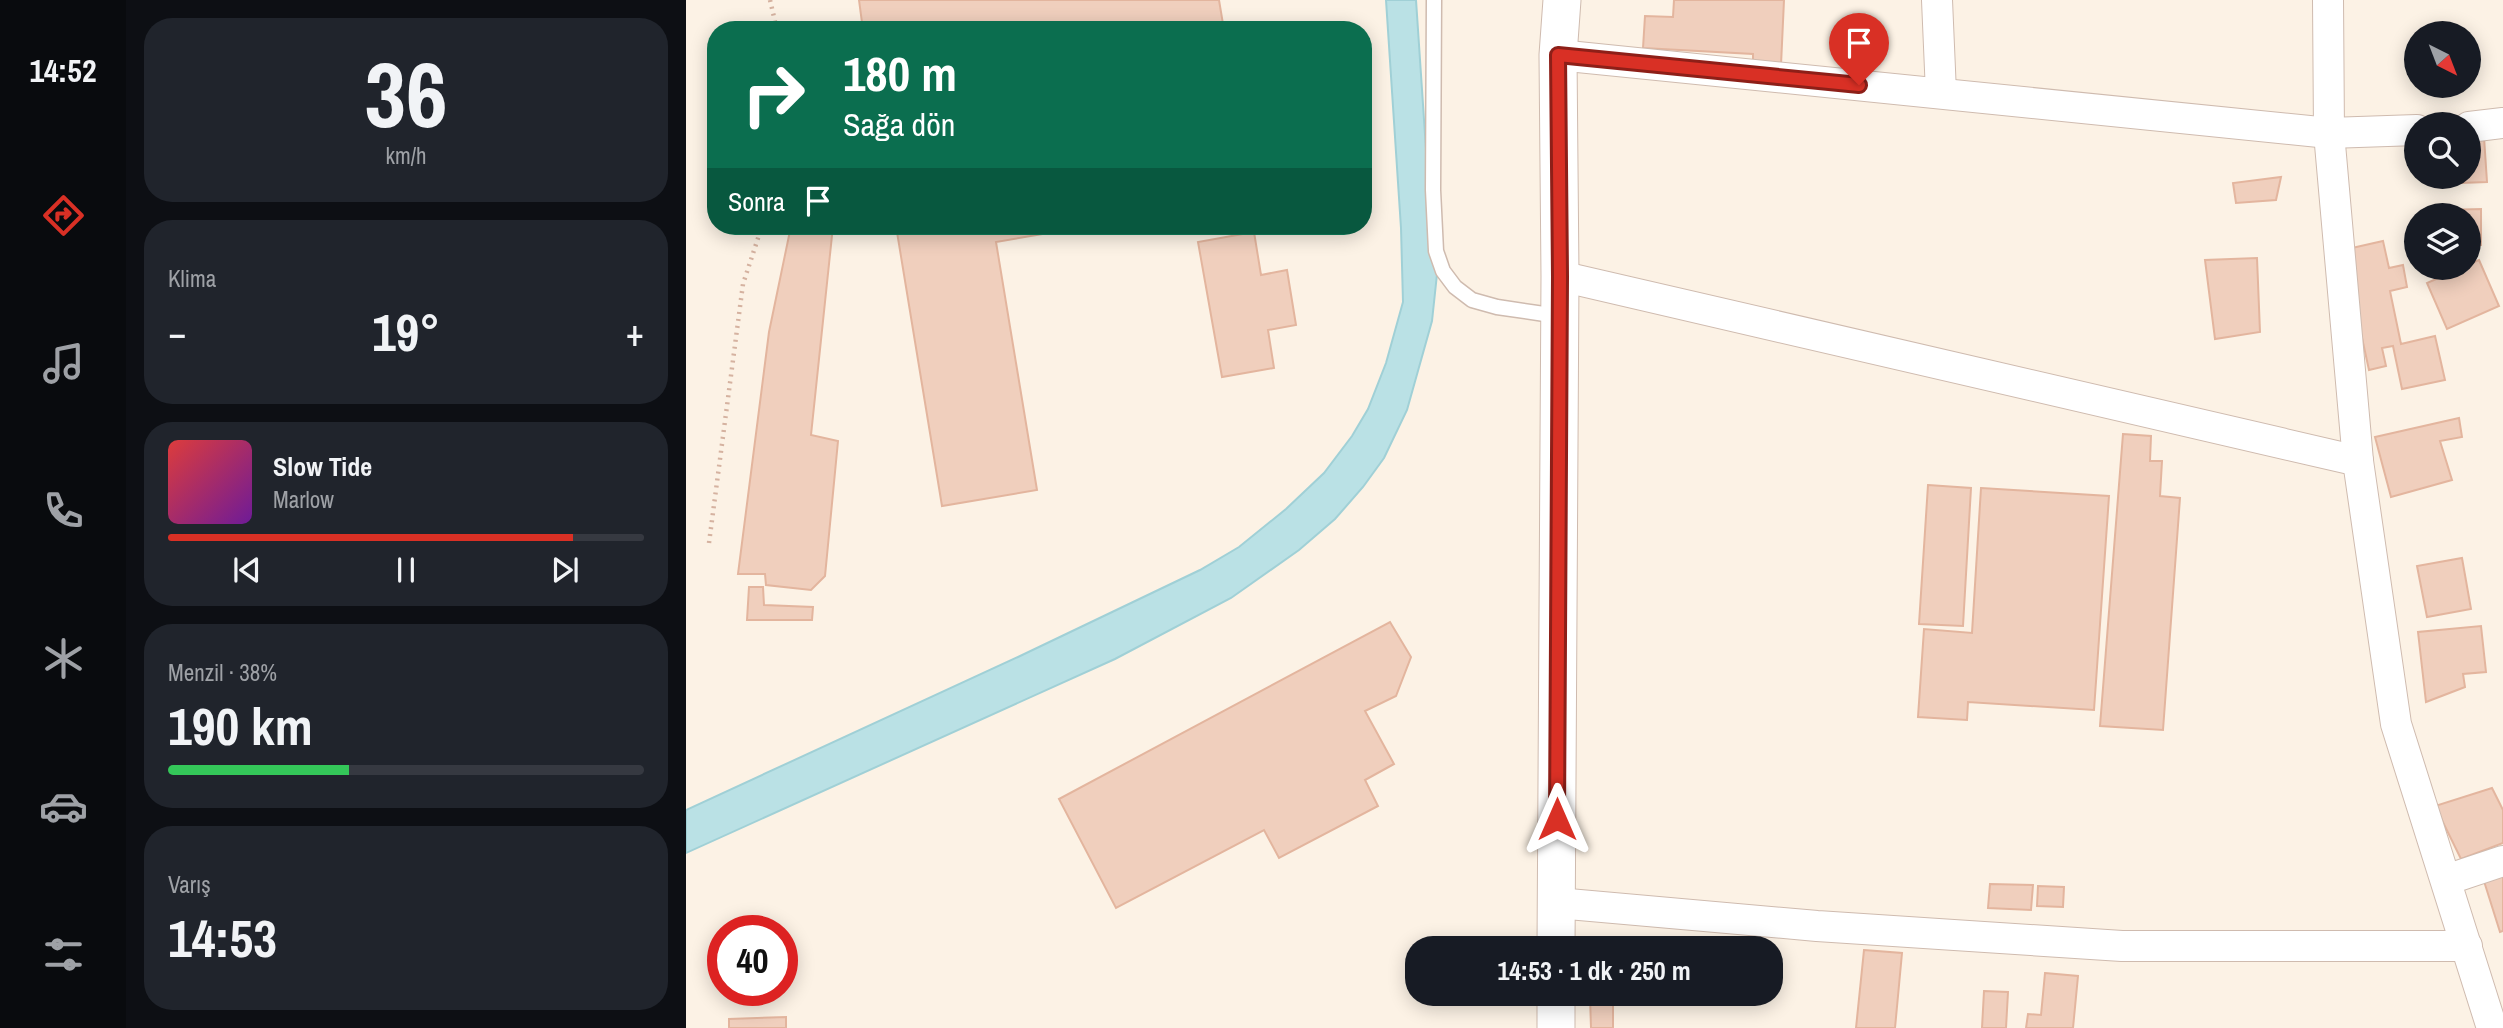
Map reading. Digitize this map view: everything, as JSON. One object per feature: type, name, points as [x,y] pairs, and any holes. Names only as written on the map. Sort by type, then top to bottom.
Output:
[{"type":"street","points":[[1556,936],[1560,316],[1558,55],[1562,0]]},
{"type":"street","points":[[1937,0],[1941,93]]},
{"type":"street","points":[[2328,0],[2329,133],[2358,461],[2396,724],[2492,1028]]},
{"type":"street","points":[[1558,55],[2329,133],[2404,130]]},
{"type":"street","points":[[2481,125],[2503,122]]},
{"type":"street","points":[[1560,276],[2358,461]]},
{"type":"street","points":[[2446,880],[2503,861]]},
{"type":"street","points":[[1557,903],[1817,926],[2122,946],[2467,946]]},
{"type":"street","points":[[1556,1006],[1556,1028]]},
{"type":"lane","points":[[1434,0],[1433,190],[1436,251],[1443,271],[1455,287],[1472,300],[1497,307],[1560,316]]},
{"type":"path","points":[[770,0],[775,21]]},
{"type":"path","points":[[709,543],[743,284],[759,235]]},
{"type":"water","points":[[1386,0],[1416,0],[1431,224],[1437,274],[1432,321],[1407,410],[1384,458],[1363,487],[1335,519],[1299,550],[1231,598],[1115,659],[686,853],[686,810],[1200,570],[1239,547],[1286,509],[1324,473],[1352,436],[1368,409],[1386,363],[1403,302],[1401,228]]},
{"type":"building","points":[[859,0],[1219,0],[1222,21],[862,21]]},
{"type":"building","points":[[1674,0],[1784,0],[1781,65],[1753,64],[1753,54],[1643,48],[1645,16],[1673,17]]},
{"type":"building","points":[[2481,137],[2484,137],[2487,182],[2481,182]]},
{"type":"building","points":[[2281,177],[2276,200],[2236,203],[2233,183]]},
{"type":"building","points":[[789,235],[832,235],[811,435],[838,441],[825,576],[811,590],[766,585],[765,574],[738,574],[769,332]]},
{"type":"building","points":[[897,235],[1037,235],[996,242],[1037,490],[942,506]]},
{"type":"building","points":[[1237,235],[1254,235],[1261,275],[1287,270],[1296,325],[1268,330],[1274,368],[1222,377],[1198,242]]},
{"type":"building","points":[[2383,241],[2389,268],[2403,265],[2407,287],[2390,291],[2401,344],[2435,336],[2445,380],[2402,389],[2393,346],[2382,348],[2386,366],[2369,370],[2343,250]]},
{"type":"building","points":[[2257,258],[2260,332],[2215,339],[2205,260]]},
{"type":"building","points":[[2481,265],[2499,306],[2447,329],[2427,283],[2434,280],[2481,280]]},
{"type":"building","points":[[2459,418],[2462,437],[2440,441],[2452,480],[2391,497],[2375,437]]},
{"type":"building","points":[[2123,434],[2151,436],[2150,461],[2162,461],[2160,496],[2180,498],[2163,730],[2100,726]]},
{"type":"building","points":[[1928,485],[1971,488],[1963,626],[1919,624]]},
{"type":"building","points":[[1981,488],[2109,496],[2094,710],[1968,702],[1967,720],[1918,717],[1924,629],[1972,633]]},
{"type":"building","points":[[2462,558],[2471,609],[2427,617],[2417,566]]},
{"type":"building","points":[[749,587],[763,587],[764,605],[813,607],[812,620],[747,620]]},
{"type":"building","points":[[1390,622],[1411,657],[1396,696],[1365,711],[1394,764],[1365,780],[1378,806],[1279,858],[1264,830],[1116,908],[1059,799]]},
{"type":"building","points":[[2481,626],[2486,672],[2463,674],[2465,687],[2426,702],[2418,632]]},
{"type":"building","points":[[2492,788],[2503,810],[2503,843],[2461,859],[2435,806]]},
{"type":"building","points":[[2503,872],[2503,931],[2500,932],[2483,878]]},
{"type":"building","points":[[1990,884],[2033,885],[2031,910],[1988,908]]},
{"type":"building","points":[[2038,886],[2064,887],[2063,907],[2037,906]]},
{"type":"building","points":[[1864,950],[1902,953],[1895,1028],[1856,1028]]},
{"type":"building","points":[[2045,973],[2078,976],[2073,1028],[2026,1028],[2028,1014],[2041,1015]]},
{"type":"building","points":[[1984,991],[2008,992],[2006,1028],[1982,1028]]},
{"type":"building","points":[[1590,1006],[1613,1006],[1613,1028],[1591,1028]]},
{"type":"building","points":[[786,1017],[786,1028],[729,1028],[729,1019]]},
{"type":"route","points":[[1557,819],[1560,276],[1558,55],[1859,85]]}]
